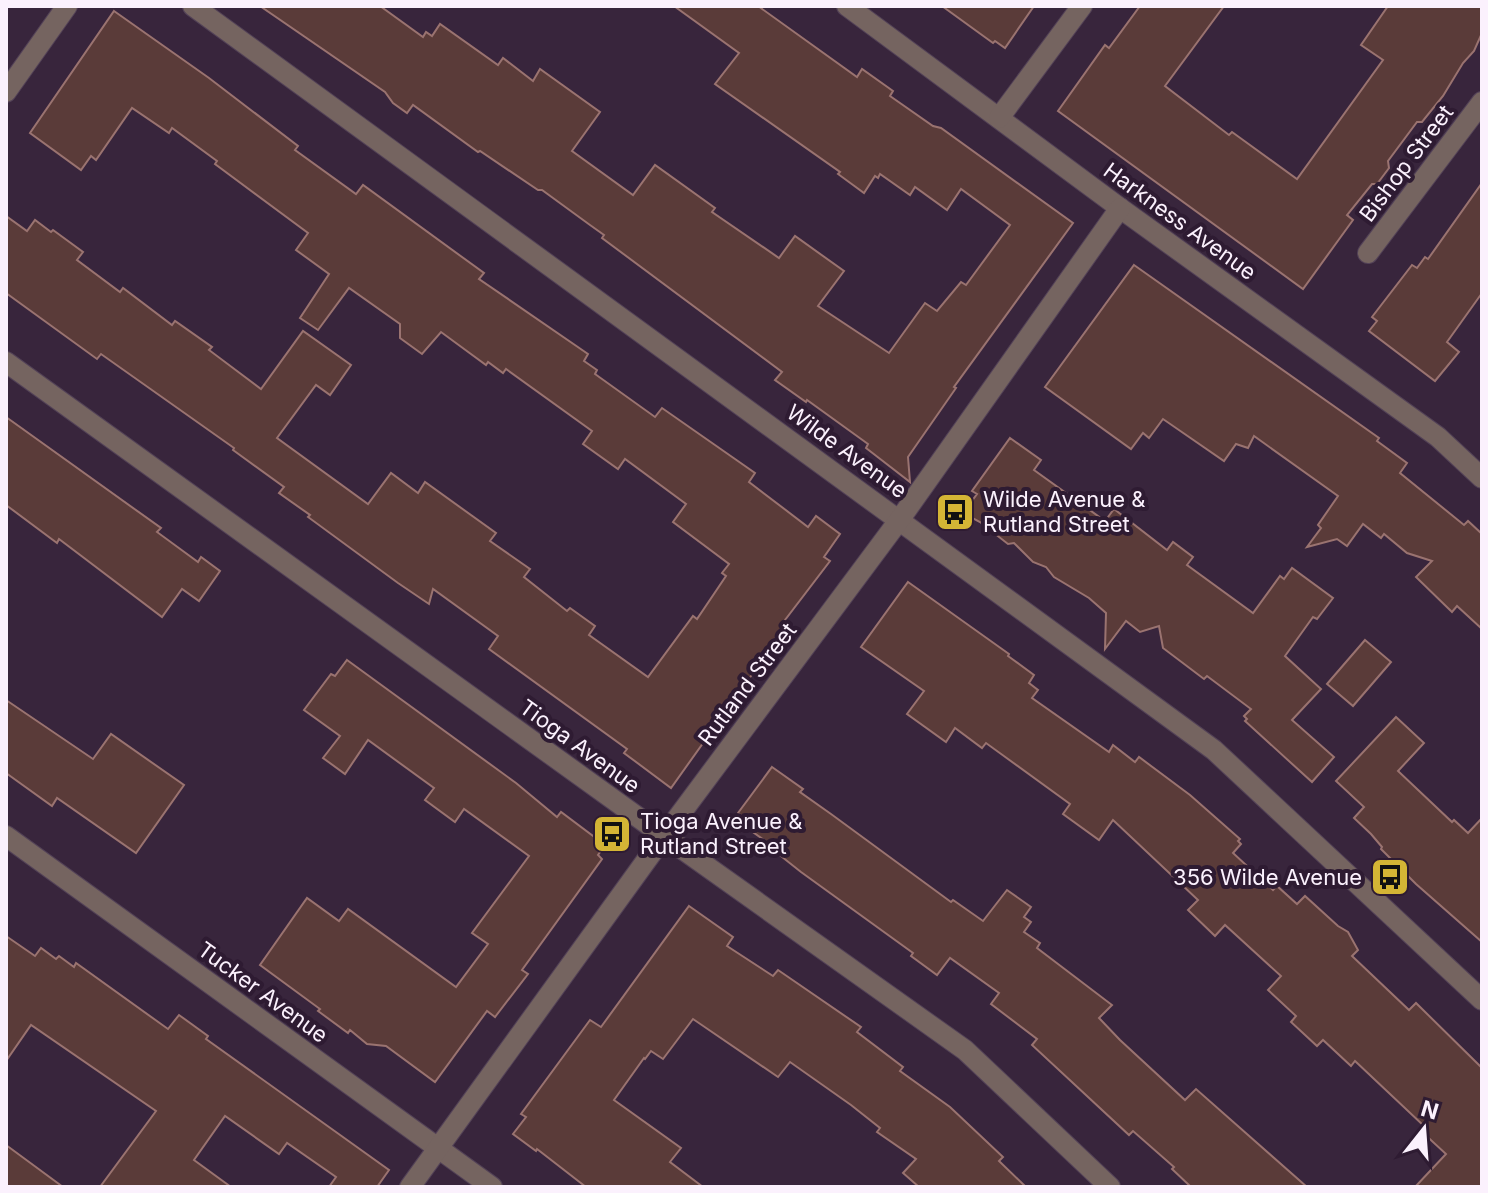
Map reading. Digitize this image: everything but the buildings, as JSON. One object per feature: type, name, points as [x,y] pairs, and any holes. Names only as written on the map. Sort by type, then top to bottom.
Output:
[{"type":"street","points":[[6,92],[67,6]]},
{"type":"street","name":"Wilde Avenue","points":[[193,6],[1214,750],[1482,1000]]},
{"type":"street","name":"Harkness Avenue","points":[[847,6],[1438,437],[1482,478]]},
{"type":"street","points":[[999,118],[1082,6]]},
{"type":"street","name":"Bishop Street","points":[[1368,253],[1482,102]]},
{"type":"street","name":"Rutland Street","points":[[410,1187],[664,836],[900,519],[1120,208]]},
{"type":"street","name":"Tioga Avenue","points":[[6,362],[965,1050],[1110,1187]]},
{"type":"street","name":"Tucker Avenue","points":[[6,836],[492,1187]]},
{"type":"place","name":"Wilde Avenue & Rutland Street","points":[[955,512]]},
{"type":"place","name":"Tioga Avenue & Rutland Street","points":[[612,834]]},
{"type":"place","name":"356 Wilde Avenue","points":[[1390,877]]}]
